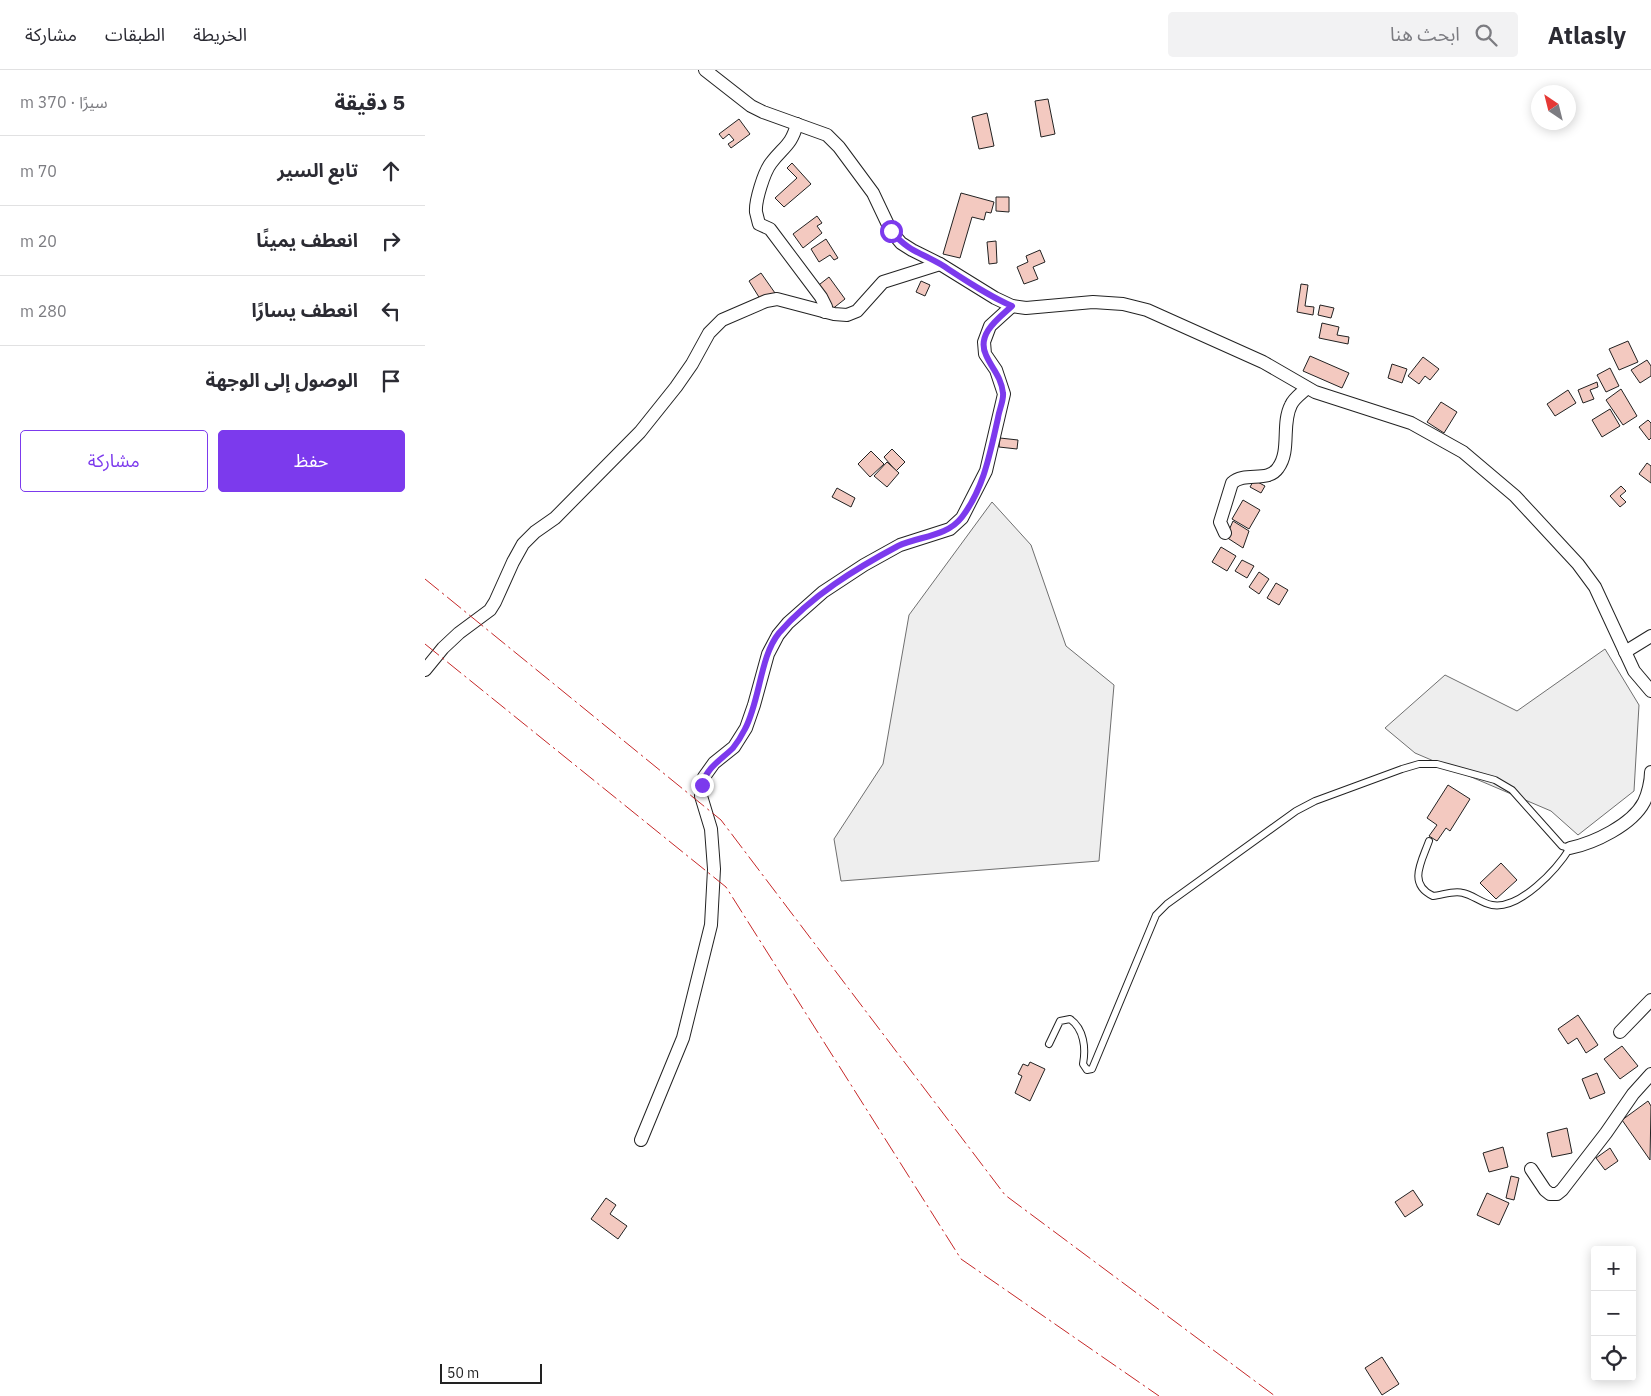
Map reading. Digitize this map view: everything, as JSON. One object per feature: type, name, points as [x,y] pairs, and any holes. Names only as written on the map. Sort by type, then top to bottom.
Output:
[{"type":"street","points":[[705,70],[751,106],[827,135],[839,147],[873,193],[891,231],[901,243],[940,264],[995,298],[1012,306],[1026,308],[1093,302],[1123,304],[1147,310],[1263,362],[1315,392],[1411,423],[1463,452],[1515,496],[1578,564],[1595,587],[1635,671],[1651,691]]},
{"type":"street","points":[[797,124],[788,146],[770,164],[760,190],[756,210],[759,224],[770,229],[821,297],[826,307],[825,312]]},
{"type":"street","points":[[425,670],[443,648],[459,633],[490,610],[518,552],[528,538],[555,518],[654,416],[692,364],[709,333],[717,324],[731,315],[766,301],[777,299],[825,312],[847,315],[857,311],[883,282],[940,264]]},
{"type":"street","points":[[641,1140],[683,1038],[711,925],[714,869],[711,829],[701,796],[704,777],[714,763],[734,747],[746,728],[768,654],[777,635],[788,623],[823,592],[864,565],[900,545],[950,529],[962,518],[986,471],[1003,394],[996,370],[985,354],[984,342],[990,326],[1012,306]]},
{"type":"street","points":[[1225,533],[1219,522],[1232,483],[1237,479],[1268,476],[1280,466],[1285,448],[1288,412],[1292,403],[1307,388]]},
{"type":"street","points":[[1625,652],[1651,636]]},
{"type":"street","points":[[1570,848],[1599,838],[1633,816],[1644,802],[1651,780],[1651,772]]},
{"type":"street","points":[[1620,1032],[1651,1000]]},
{"type":"street","points":[[1531,1169],[1545,1190],[1550,1194],[1557,1194],[1607,1132],[1633,1094],[1651,1074]]},
{"type":"lane","points":[[1049,1044],[1061,1021],[1070,1019],[1076,1023],[1082,1034],[1085,1050],[1083,1064],[1087,1070],[1091,1069],[1157,915],[1167,904],[1296,812],[1315,801],[1372,779],[1419,764],[1437,764],[1495,780],[1513,790],[1562,846],[1570,848],[1557,866],[1534,888],[1516,900],[1492,905],[1465,893],[1457,892],[1433,896],[1421,888],[1417,882],[1419,869],[1429,841]]},
{"type":"shaded area","points":[[992,502],[1031,545],[1066,646],[1114,685],[1099,861],[841,881],[834,839],[883,764],[909,615]]},
{"type":"shaded area","points":[[1605,649],[1639,705],[1634,791],[1578,835],[1551,811],[1415,753],[1385,728],[1445,675],[1517,711]]},
{"type":"building","points":[[1048,99],[1055,134],[1041,137],[1035,101]]},
{"type":"building","points":[[987,113],[994,146],[979,149],[972,117]]},
{"type":"building","points":[[739,119],[750,134],[731,148],[728,144],[734,140],[729,134],[723,139],[719,134]]},
{"type":"building","points":[[792,163],[811,184],[784,207],[775,198],[797,178],[787,168]]},
{"type":"building","points":[[961,193],[994,202],[991,213],[986,212],[984,220],[972,217],[960,258],[943,254]]},
{"type":"building","points":[[996,197],[1009,197],[1009,212],[996,211]]},
{"type":"building","points":[[817,216],[822,223],[817,226],[822,233],[803,248],[793,234]]},
{"type":"building","points":[[826,239],[838,258],[834,260],[830,255],[819,262],[811,249]]},
{"type":"building","points":[[996,241],[997,263],[989,264],[987,242]]},
{"type":"building","points":[[1040,250],[1045,262],[1033,267],[1038,279],[1024,284],[1017,267],[1028,262],[1026,256]]},
{"type":"building","points":[[761,273],[775,293],[762,302],[749,281]]},
{"type":"building","points":[[829,277],[845,299],[831,310],[815,288]]},
{"type":"building","points":[[921,281],[930,285],[925,296],[916,292]]},
{"type":"building","points":[[1301,284],[1308,285],[1305,306],[1314,307],[1313,315],[1297,312]]},
{"type":"building","points":[[1320,305],[1334,308],[1331,318],[1318,315]]},
{"type":"building","points":[[1322,323],[1339,327],[1337,335],[1349,337],[1348,344],[1319,338]]},
{"type":"building","points":[[1628,341],[1638,362],[1619,370],[1609,349]]},
{"type":"building","points":[[1310,356],[1349,373],[1342,388],[1303,371]]},
{"type":"building","points":[[1423,357],[1439,369],[1430,380],[1425,376],[1419,384],[1408,376]]},
{"type":"building","points":[[1647,360],[1651,366],[1651,376],[1640,383],[1631,370]]},
{"type":"building","points":[[1392,364],[1407,369],[1402,383],[1388,378]]},
{"type":"building","points":[[1610,368],[1619,386],[1606,392],[1597,375]]},
{"type":"building","points":[[1597,382],[1598,387],[1590,390],[1594,399],[1583,403],[1578,390]]},
{"type":"building","points":[[1621,389],[1637,416],[1623,425],[1606,400]]},
{"type":"building","points":[[1568,390],[1576,403],[1555,416],[1547,404]]},
{"type":"building","points":[[1441,402],[1457,412],[1444,433],[1427,422]]},
{"type":"building","points":[[1610,409],[1620,426],[1602,437],[1592,420]]},
{"type":"building","points":[[1648,420],[1651,423],[1651,438],[1649,440],[1639,427]]},
{"type":"building","points":[[1000,438],[1018,440],[1017,449],[999,447]]},
{"type":"building","points":[[892,449],[905,462],[896,471],[884,457]]},
{"type":"building","points":[[871,451],[884,464],[870,477],[858,464]]},
{"type":"building","points":[[887,462],[899,473],[887,487],[874,476]]},
{"type":"building","points":[[1647,463],[1651,466],[1651,483],[1639,474]]},
{"type":"building","points":[[1254,480],[1265,486],[1261,493],[1250,487]]},
{"type":"building","points":[[1621,486],[1626,491],[1620,496],[1626,502],[1620,507],[1610,496]]},
{"type":"building","points":[[837,488],[855,498],[851,507],[832,497]]},
{"type":"building","points":[[1243,500],[1260,510],[1249,529],[1232,519]]},
{"type":"building","points":[[1233,521],[1249,531],[1243,548],[1226,537]]},
{"type":"building","points":[[1221,547],[1236,556],[1227,571],[1212,562]]},
{"type":"building","points":[[1242,560],[1254,566],[1247,578],[1235,571]]},
{"type":"building","points":[[1259,572],[1269,579],[1259,594],[1249,587]]},
{"type":"building","points":[[1276,583],[1288,590],[1279,605],[1267,598]]},
{"type":"building","points":[[1448,785],[1470,799],[1450,831],[1446,828],[1437,841],[1429,836],[1437,825],[1427,818]]},
{"type":"building","points":[[1501,863],[1517,880],[1496,899],[1480,883]]},
{"type":"building","points":[[1578,1015],[1598,1045],[1586,1053],[1577,1038],[1568,1044],[1558,1029]]},
{"type":"building","points":[[1622,1046],[1638,1066],[1620,1079],[1604,1059]]},
{"type":"building","points":[[1030,1062],[1045,1069],[1030,1101],[1015,1093],[1022,1076],[1018,1074],[1023,1064],[1028,1066]]},
{"type":"building","points":[[1597,1073],[1605,1093],[1590,1099],[1582,1079]]},
{"type":"building","points":[[1648,1101],[1651,1106],[1650,1160],[1622,1120]]},
{"type":"building","points":[[1567,1128],[1572,1153],[1552,1157],[1547,1133]]},
{"type":"building","points":[[1503,1147],[1508,1167],[1489,1172],[1483,1153]]},
{"type":"building","points":[[1610,1148],[1618,1161],[1605,1170],[1596,1158]]},
{"type":"building","points":[[1511,1176],[1519,1178],[1514,1200],[1506,1198]]},
{"type":"building","points":[[1413,1190],[1423,1205],[1405,1217],[1395,1202]]},
{"type":"building","points":[[1487,1193],[1509,1203],[1499,1225],[1477,1215]]},
{"type":"building","points":[[606,1198],[616,1205],[610,1214],[627,1226],[618,1239],[591,1219]]},
{"type":"building","points":[[1382,1357],[1399,1384],[1382,1395],[1365,1368]]},
{"type":"power","points":[[425,579],[721,820],[1005,1195],[1275,1396]]},
{"type":"power","points":[[425,644],[726,887],[961,1259],[1159,1396]]},
{"type":"route","points":[[702,785],[704,777],[714,763],[734,747],[746,728],[768,654],[777,635],[823,592],[864,565],[900,545],[950,529],[962,518],[969,507],[986,471],[1003,394],[1001,381],[985,354],[984,342],[990,326],[1012,306],[995,298],[940,264],[911,250],[901,243],[891,231]]}]
